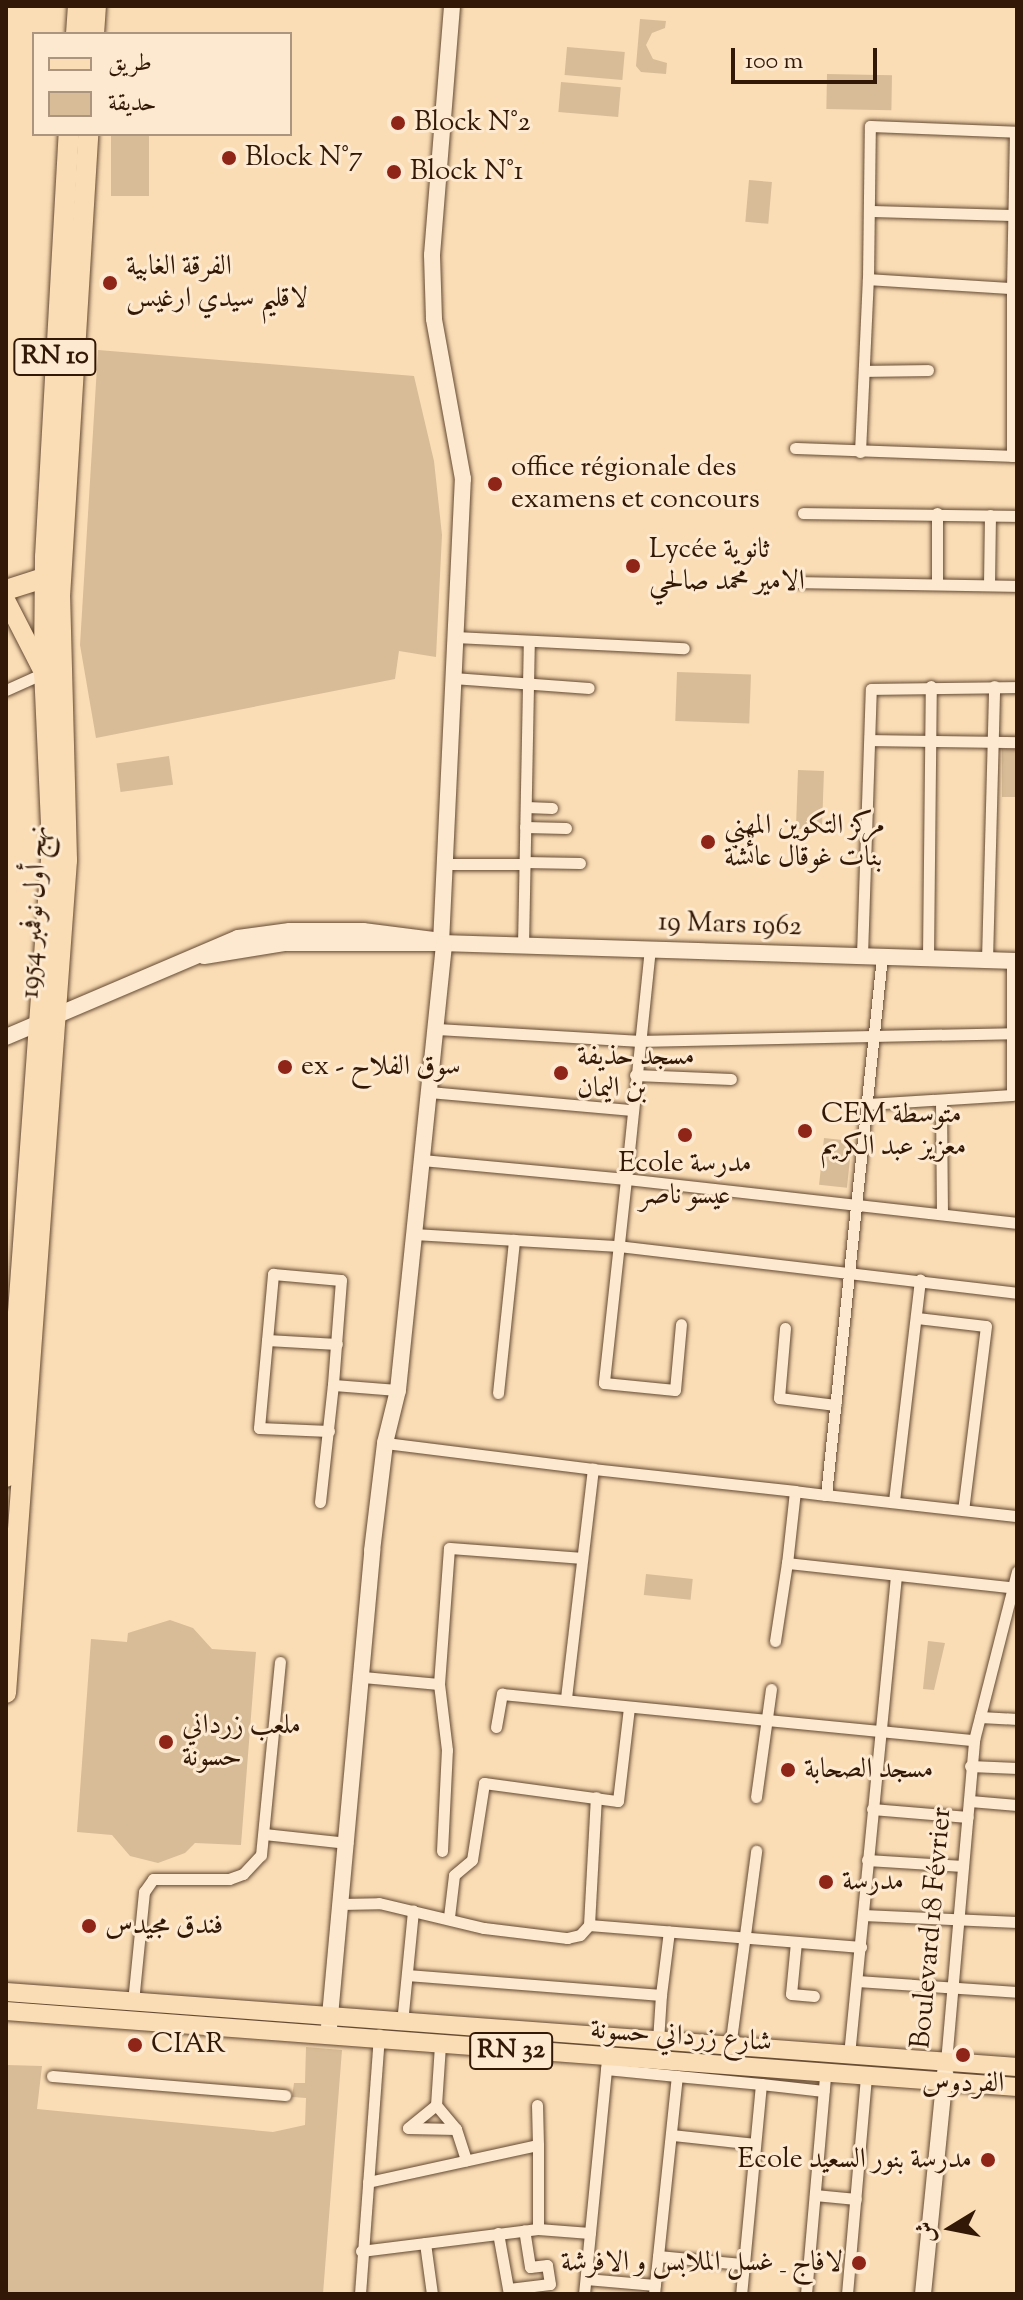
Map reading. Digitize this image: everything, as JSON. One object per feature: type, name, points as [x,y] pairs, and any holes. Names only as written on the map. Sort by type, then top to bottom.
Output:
[{"type":"highway","points":[[76,32],[78,6]]},
{"type":"highway","points":[[94,32],[96,6]]},
{"type":"highway","name":"نهج أول نوفمبر 1954","points":[[12,1469],[49,1020],[69,836],[54,562],[69,136]]},
{"type":"highway","name":"نهج أول نوفمبر 1954","points":[[54,562],[88,136]]},
{"type":"highway","points":[[9,592],[44,580],[54,562]]},
{"type":"highway","points":[[9,592],[54,562]]},
{"type":"highway","name":"نهج أول نوفمبر 1954","points":[[44,580],[44,673],[52,846],[49,1020]]},
{"type":"highway","name":"نهج أول نوفمبر 1954","points":[[6,1693],[13,1324],[34,1212]]},
{"type":"main road","points":[[9,592],[44,673],[61,693]]},
{"type":"main road","name":"شارع زرداني حسونة","points":[[6,1992],[133,2002],[329,2027]]},
{"type":"main road","points":[[130,2021],[133,2002]]},
{"type":"main road","name":"شارع زرداني حسونة","points":[[6,2011],[130,2021],[380,2031],[440,2045],[606,2064],[726,2068],[825,2083],[862,2078],[1017,2087]]},
{"type":"main road","name":"شارع زرداني حسونة","points":[[380,2031],[402,2023],[1017,2067]]},
{"type":"main road","points":[[726,2068],[729,2046]]},
{"type":"main road","points":[[854,2056],[862,2078]]},
{"type":"street","points":[[329,2027],[385,1443],[398,1390],[437,1029],[443,944],[462,465],[432,288],[452,6]]},
{"type":"street","points":[[795,448],[860,452],[1015,456],[1012,288],[1016,132],[870,126],[868,279],[860,452]]},
{"type":"street","points":[[869,211],[1014,215]]},
{"type":"street","points":[[868,279],[1012,288]]},
{"type":"street","points":[[864,371],[928,370]]},
{"type":"street","points":[[803,513],[1017,516]]},
{"type":"street","points":[[937,513],[937,584]]},
{"type":"street","points":[[989,585],[990,515]]},
{"type":"street","points":[[798,582],[1017,586]]},
{"type":"street","points":[[455,637],[684,648]]},
{"type":"street","points":[[523,946],[529,641]]},
{"type":"street","points":[[6,690],[44,673]]},
{"type":"street","points":[[453,678],[589,688]]},
{"type":"street","points":[[928,956],[931,686]]},
{"type":"street","points":[[987,960],[994,686]]},
{"type":"street","points":[[862,955],[871,689],[1017,687]]},
{"type":"street","points":[[870,740],[1017,742]]},
{"type":"street","points":[[526,807],[552,808]]},
{"type":"street","points":[[525,827],[566,828]]},
{"type":"street","points":[[445,864],[580,863]]},
{"type":"street","name":"19 Mars 1962","points":[[6,1037],[204,956],[284,943],[650,948],[1014,960]]},
{"type":"street","points":[[650,948],[637,1041],[604,1383],[675,1390],[681,1324]]},
{"type":"street","points":[[826,1495],[859,1205],[882,956]]},
{"type":"street","points":[[868,1104],[1012,1095],[1014,960]]},
{"type":"street","points":[[437,1029],[637,1041],[1012,1033]]},
{"type":"street","points":[[635,1075],[731,1079]]},
{"type":"street","points":[[429,1092],[632,1110]]},
{"type":"street","points":[[941,1101],[942,1211]]},
{"type":"street","points":[[422,1160],[942,1211],[1017,1223]]},
{"type":"street","points":[[415,1234],[618,1246],[852,1271],[1017,1293]]},
{"type":"street","points":[[498,1393],[514,1240]]},
{"type":"street","points":[[320,1502],[329,1431],[341,1280],[273,1274],[259,1428],[329,1431]]},
{"type":"street","points":[[894,1501],[920,1280]]},
{"type":"street","points":[[917,1318],[986,1326],[963,1510]]},
{"type":"street","points":[[785,1328],[779,1398],[836,1405]]},
{"type":"street","points":[[267,1340],[337,1344]]},
{"type":"street","points":[[333,1385],[398,1390]]},
{"type":"street","points":[[385,1443],[1017,1516]]},
{"type":"street","points":[[566,1698],[593,1469]]},
{"type":"street","points":[[775,1641],[795,1491]]},
{"type":"street","points":[[442,1851],[447,1750],[439,1684],[449,1548],[581,1558]]},
{"type":"street","points":[[787,1563],[1014,1588]]},
{"type":"street","name":"Boulevard 18 Février","points":[[923,2294],[960,1918],[970,1766],[1017,1571]]},
{"type":"street","points":[[854,2056],[867,1860],[896,1576]]},
{"type":"street","points":[[133,2002],[144,1892],[153,1879],[229,1879],[243,1874],[261,1855],[280,1662]]},
{"type":"street","points":[[363,1677],[439,1684]]},
{"type":"street","points":[[756,1797],[771,1689]]},
{"type":"street","points":[[496,1727],[502,1694],[566,1698],[629,1708],[880,1727],[974,1740]]},
{"type":"street","points":[[449,1917],[454,1875],[472,1860],[484,1783],[618,1801],[629,1708]]},
{"type":"street","points":[[980,1717],[1017,1719]]},
{"type":"street","points":[[970,1766],[1017,1768]]},
{"type":"street","points":[[340,1904],[379,1903],[449,1917],[484,1928],[567,1938],[580,1935],[589,1925],[596,1797]]},
{"type":"street","points":[[970,1801],[1017,1805]]},
{"type":"street","points":[[872,1809],[968,1817]]},
{"type":"street","points":[[264,1834],[348,1843]]},
{"type":"street","points":[[729,2046],[756,1851]]},
{"type":"street","points":[[867,1860],[963,1866]]},
{"type":"street","points":[[402,2023],[413,1911]]},
{"type":"street","points":[[863,1915],[1017,1922]]},
{"type":"street","points":[[589,1925],[861,1947]]},
{"type":"street","points":[[658,2041],[669,1931]]},
{"type":"street","points":[[796,1942],[791,1994],[814,1996]]},
{"type":"street","points":[[407,1975],[661,1995]]},
{"type":"street","points":[[857,1981],[1017,1992]]},
{"type":"street","points":[[360,2294],[380,2031]]},
{"type":"street","points":[[440,2045],[436,2105],[456,2129],[466,2160]]},
{"type":"street","points":[[584,2294],[606,2064],[677,2076],[761,2084],[825,2083],[806,2294]]},
{"type":"street","points":[[52,2076],[285,2095]]},
{"type":"street","points":[[586,2279],[654,2290],[677,2076]]},
{"type":"street","points":[[847,2294],[862,2078]]},
{"type":"street","points":[[741,2294],[761,2084]]},
{"type":"street","points":[[436,2105],[408,2128],[456,2129]]},
{"type":"street","points":[[537,2105],[538,2229]]},
{"type":"street","points":[[672,2135],[755,2144]]},
{"type":"street","points":[[368,2182],[538,2145]]},
{"type":"street","points":[[815,2195],[856,2199]]},
{"type":"street","points":[[361,2251],[524,2230],[590,2233]]},
{"type":"street","points":[[498,2233],[509,2292],[550,2284],[547,2265],[530,2267],[524,2230]]},
{"type":"street","points":[[425,2243],[432,2294]]},
{"type":"street","points":[[658,2256],[742,2264]]},
{"type":"green space","points":[[640,19],[666,21],[665,28],[652,33],[646,45],[653,59],[667,63],[666,74],[641,72],[636,66]]},
{"type":"green space","points":[[567,47],[625,52],[622,80],[565,75]]},
{"type":"green space","points":[[827,74],[892,75],[891,110],[826,109]]},
{"type":"green space","points":[[561,82],[621,87],[618,117],[558,112]]},
{"type":"green space","points":[[111,136],[149,136],[149,196],[111,196]]},
{"type":"green space","points":[[749,180],[772,182],[768,224],[745,222]]},
{"type":"green space","points":[[98,350],[414,376],[434,461],[442,535],[436,657],[399,651],[395,679],[96,738],[80,645]]},
{"type":"green space","points":[[677,672],[751,675],[749,724],[675,721]]},
{"type":"green space","points":[[1002,749],[1017,749],[1017,797],[1002,797]]},
{"type":"green space","points":[[169,756],[173,785],[121,792],[117,763]]},
{"type":"green space","points":[[798,770],[824,771],[822,830],[796,829]]},
{"type":"green space","points":[[824,1138],[852,1141],[847,1188],[819,1185]]},
{"type":"green space","points":[[646,1574],[693,1579],[691,1600],[644,1595]]},
{"type":"green space","name":"ملعب زرداني حسونة","points":[[170,1620],[193,1628],[212,1649],[256,1652],[241,1845],[195,1843],[185,1853],[158,1863],[130,1856],[112,1835],[77,1832],[91,1639],[127,1642],[128,1633]]},
{"type":"green space","points":[[928,1641],[945,1643],[934,1690],[923,1689]]},
{"type":"green space","points":[[306,2047],[342,2050],[323,2294],[6,2294],[6,2065],[42,2066],[37,2109],[273,2132],[305,2125],[306,2098],[292,2097],[294,2083],[305,2083]]},
{"type":"place","name":"Block N°2","points":[[398,123]]},
{"type":"place","name":"Block N°7","points":[[229,158]]},
{"type":"place","name":"Block N°1","points":[[394,172]]},
{"type":"place","name":"الفرقة الغابية لاقليم سيدي ارغيس","points":[[110,283]]},
{"type":"place","name":"office régionale des examens et concours","points":[[495,484]]},
{"type":"place","name":"Lycée ثانوية الامير محمد صالحي","points":[[633,566]]},
{"type":"place","name":"مركز التكوين المهني بنات غوقال عائشة","points":[[708,842]]},
{"type":"place","name":"ex - سوق الفلاح","points":[[285,1067]]},
{"type":"place","name":"مسجد حذيفة بن اليمان","points":[[561,1073]]},
{"type":"place","name":"CEM متوسطة معزيز عبد الكريم","points":[[805,1131]]},
{"type":"place","name":"Ecole مدرسة عيسو ناصر","points":[[685,1135]]},
{"type":"place","name":"ملعب زرداني حسونة","points":[[166,1742]]},
{"type":"place","name":"مسجد الصحابة","points":[[788,1770]]},
{"type":"place","name":"مدرسة","points":[[826,1882]]},
{"type":"place","name":"فندق مجيدس","points":[[89,1926]]},
{"type":"place","name":"CIAR","points":[[135,2045]]},
{"type":"place","name":"الفردوس","points":[[963,2055]]},
{"type":"place","name":"Ecole مدرسة بنور السعيد","points":[[988,2160]]},
{"type":"place","name":"لافاج _ غسل الملابس و الافرشة","points":[[859,2263]]}]
